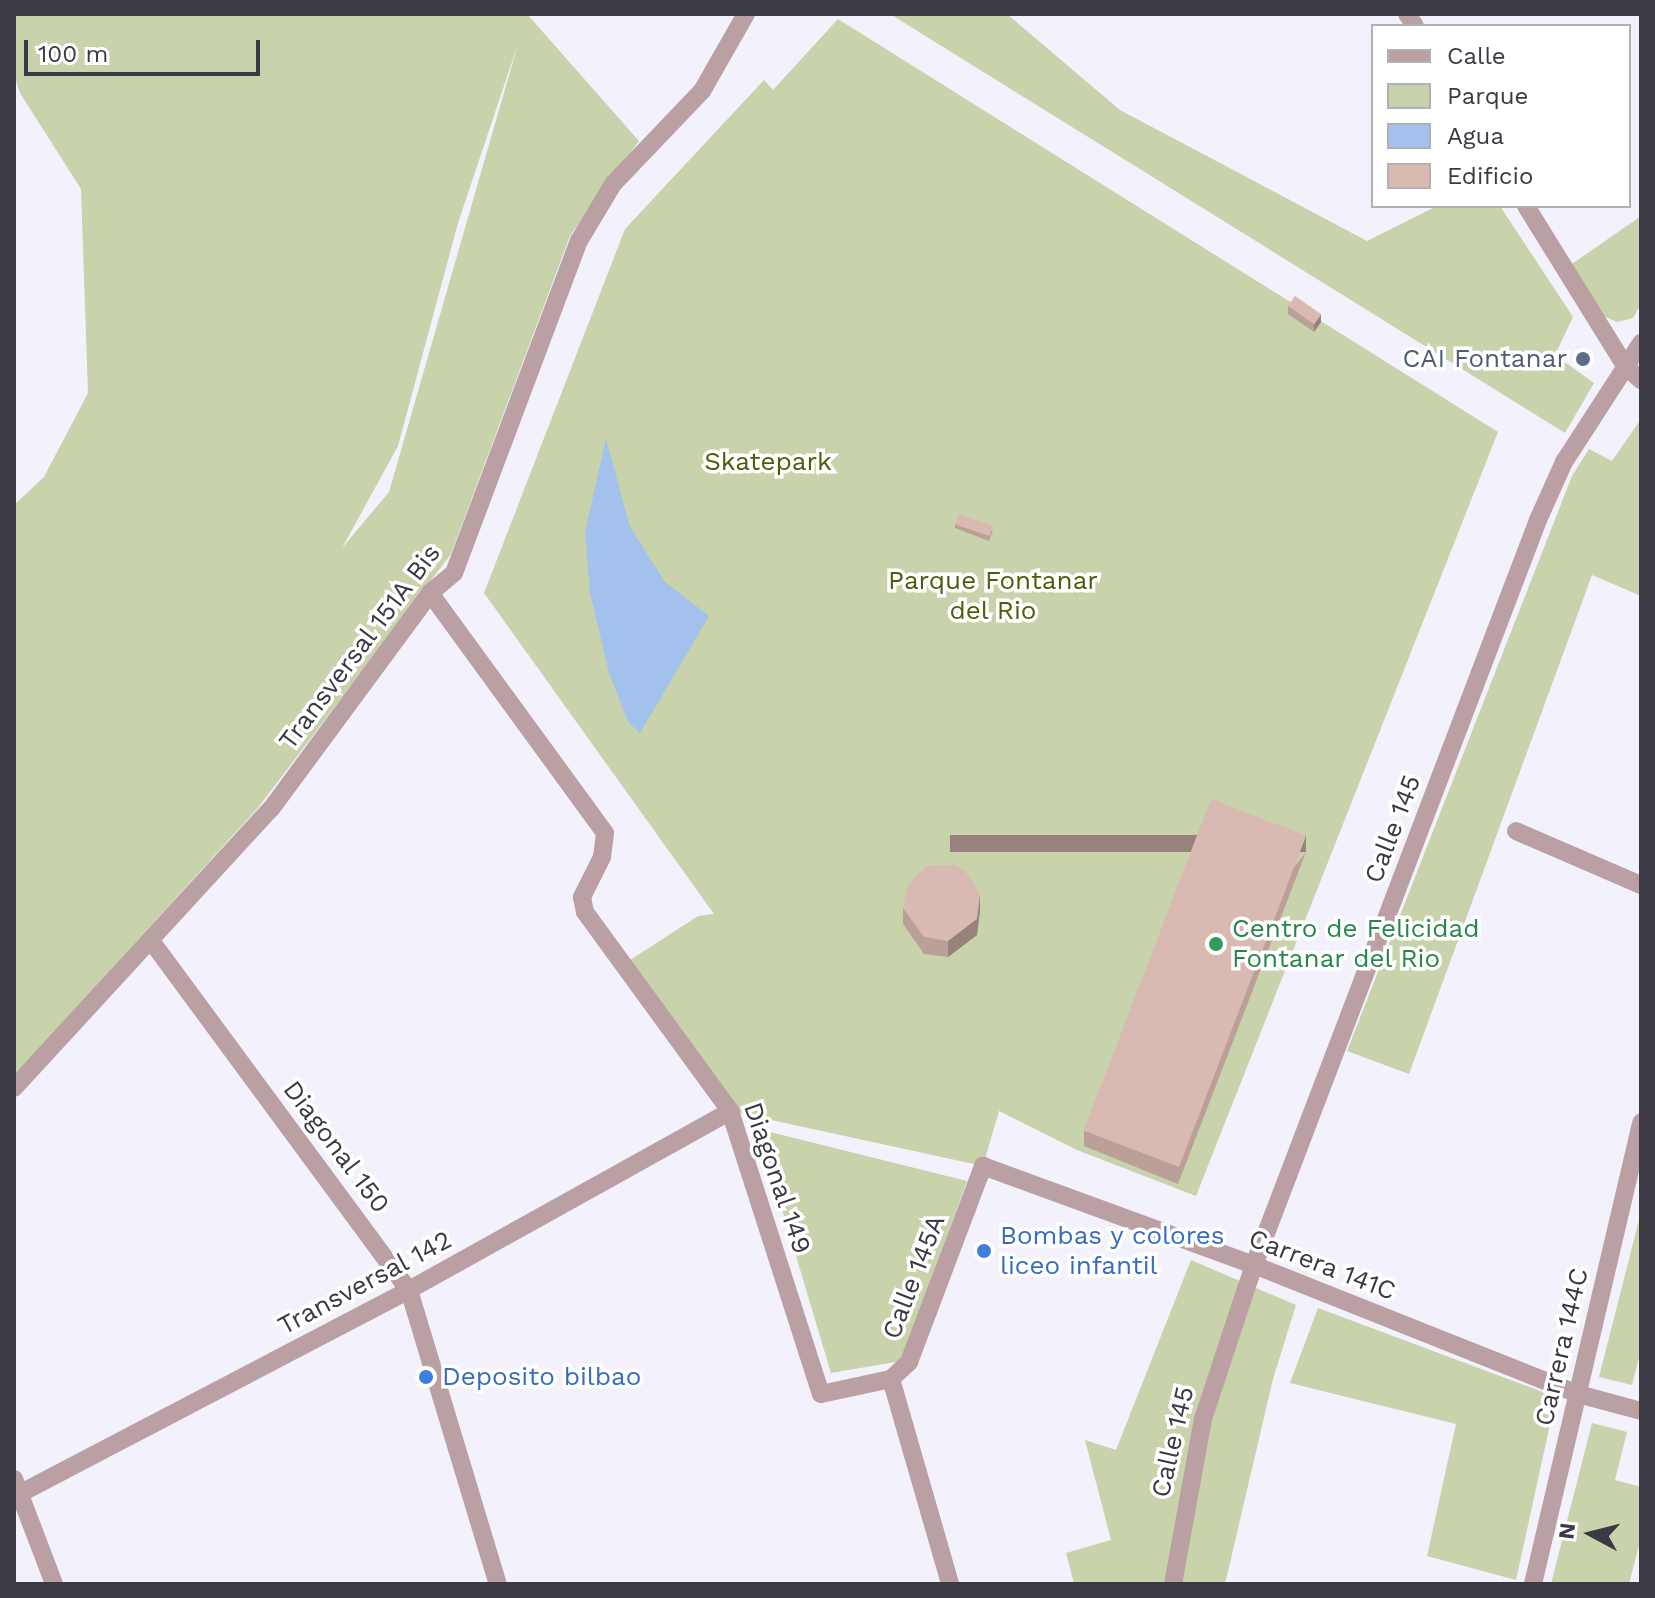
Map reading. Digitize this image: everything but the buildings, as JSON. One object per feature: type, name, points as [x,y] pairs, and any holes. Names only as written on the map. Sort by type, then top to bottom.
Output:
[{"type":"street","name":"Transversal 151A Bis","points":[[14,1088],[152,942],[271,809],[430,593],[454,573],[477,522],[579,241],[596,209],[702,91],[746,14]]},
{"type":"street","points":[[1527,208],[1626,367],[1641,380]]},
{"type":"street","name":"Calle 145","points":[[1173,1584],[1203,1419],[1254,1265],[1541,512],[1564,462],[1641,343]]},
{"type":"street","name":"Diagonal 149","points":[[430,593],[605,833],[602,857],[582,897],[585,912],[730,1111],[821,1394],[891,1379]]},
{"type":"street","points":[[1516,831],[1641,885]]},
{"type":"street","name":"Diagonal 150","points":[[152,942],[409,1290],[498,1584]]},
{"type":"street","name":"Transversal 142","points":[[18,1486],[409,1290],[730,1111]]},
{"type":"street","name":"Carrera 144C","points":[[1533,1584],[1641,1122]]},
{"type":"street","name":"Carrera 141C","points":[[983,1166],[1254,1265],[1578,1394],[1641,1411]]},
{"type":"street","name":"Calle 145A","points":[[950,1584],[891,1379],[916,1349],[983,1166]]},
{"type":"street","points":[[18,1486],[54,1584]]},
{"type":"green space","points":[[14,14],[527,14],[639,141],[570,236],[451,554],[257,809],[14,1076],[14,505],[44,477],[88,393],[81,189],[20,93],[14,74]],"holes":[[[518,44],[389,492],[342,548],[398,446],[458,223]]]},
{"type":"green space","points":[[890,14],[1007,14],[1120,110],[1367,241],[1433,208],[1501,208],[1573,317],[1555,355],[1594,383],[1565,433]]},
{"type":"green space","name":"Parque Fontanar del Rio","points":[[838,19],[1498,432],[1196,1196],[1077,1150],[999,1111],[983,1166],[730,1111],[624,964],[698,916],[714,914],[484,593],[625,229],[764,80],[773,90]]},
{"type":"green space","points":[[1641,216],[1641,304],[1633,318],[1617,322],[1601,315],[1572,264]]},
{"type":"green space","points":[[1641,419],[1641,596],[1592,575],[1409,1074],[1347,1051],[1572,476],[1589,449],[1612,461]]},
{"type":"green space","points":[[758,1129],[967,1181],[901,1361],[831,1373]]},
{"type":"green space","points":[[1641,1212],[1641,1350],[1632,1385],[1599,1377]]},
{"type":"green space","points":[[1191,1260],[1296,1305],[1273,1379],[1225,1584],[1074,1584],[1066,1553],[1111,1540],[1085,1440],[1116,1450]]},
{"type":"green space","points":[[1318,1308],[1556,1397],[1516,1580],[1427,1556],[1456,1424],[1290,1383]]},
{"type":"green space","points":[[1592,1423],[1627,1432],[1615,1480],[1641,1487],[1641,1538],[1629,1584],[1551,1584]]},
{"type":"water","points":[[606,439],[630,527],[665,582],[709,616],[640,733],[628,722],[609,673],[590,593],[585,532]]},
{"type":"place","name":"CAI Fontanar","points":[[1583,359]]},
{"type":"place","name":"Centro de Felicidad Fontanar del Rio","points":[[1216,944]]},
{"type":"place","name":"Bombas y colores liceo infantil","points":[[984,1251]]},
{"type":"place","name":"Deposito bilbao","points":[[426,1377]]},
{"type":"park label","name":"Skatepark","points":[[768,462]]}]
